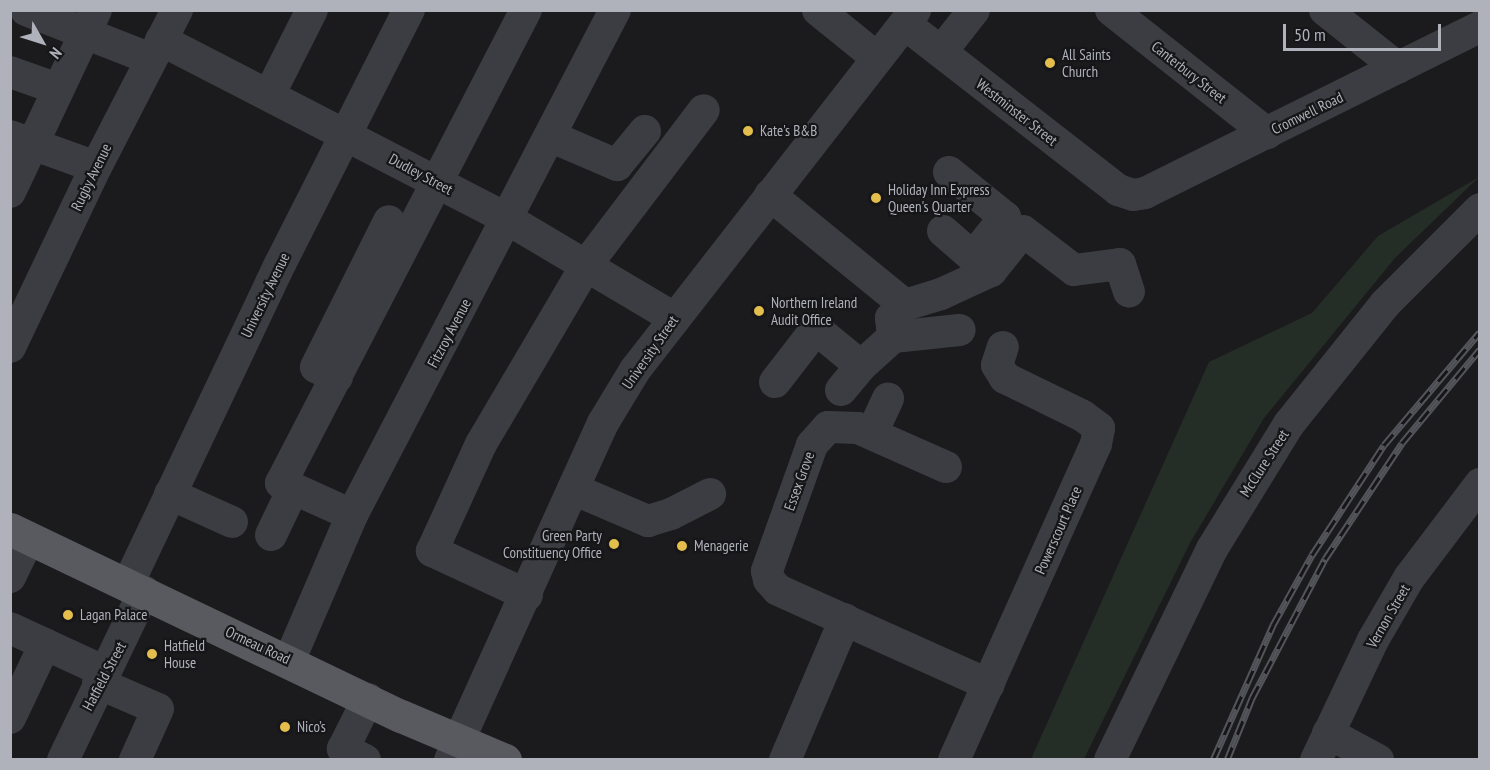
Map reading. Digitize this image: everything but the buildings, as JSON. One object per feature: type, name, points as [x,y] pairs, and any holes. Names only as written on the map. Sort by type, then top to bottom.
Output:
[{"type":"main road","name":"Ormeau Road","points":[[20,534],[290,659],[368,699],[455,750],[505,759]]},
{"type":"street","name":"Dudley Street","points":[[26,10],[91,21],[269,95],[509,220],[674,318]]},
{"type":"street","name":"Rugby Avenue","points":[[10,347],[96,167],[177,10]]},
{"type":"street","points":[[269,95],[312,10]]},
{"type":"street","name":"University Avenue","points":[[136,588],[170,494],[345,134],[409,10]]},
{"type":"street","points":[[372,284],[439,183],[526,10]]},
{"type":"street","name":"Fitzroy Avenue","points":[[290,659],[352,515],[509,220],[615,10]]},
{"type":"street","points":[[818,10],[877,58]]},
{"type":"street","points":[[941,52],[974,10]]},
{"type":"street","name":"Canterbury Street","points":[[1111,10],[1268,133]]},
{"type":"street","points":[[1325,10],[1398,68]]},
{"type":"street","name":"University Street","points":[[455,750],[603,423],[635,370],[910,17]]},
{"type":"street","name":"Westminster Street","points":[[910,17],[941,52],[1118,190],[1133,195]]},
{"type":"street","points":[[10,192],[22,140],[58,89],[91,21]]},
{"type":"street","name":"Cromwell Road","points":[[1133,195],[1145,193],[1479,27]]},
{"type":"street","points":[[10,72],[58,89]]},
{"type":"street","points":[[526,594],[432,551],[481,444],[586,264],[704,110]]},
{"type":"street","points":[[552,137],[617,165],[645,131]]},
{"type":"street","points":[[22,140],[96,167]]},
{"type":"street","points":[[949,172],[1009,220],[982,264]]},
{"type":"street","points":[[770,195],[905,305]]},
{"type":"street","name":"McClure Street","points":[[1110,759],[1212,549],[1289,424],[1385,304],[1479,209]]},
{"type":"street","points":[[352,515],[281,483],[337,377],[372,284],[389,221]]},
{"type":"street","points":[[943,231],[982,264]]},
{"type":"street","points":[[893,337],[891,318],[905,305],[941,294],[1023,231],[1074,270],[1120,264],[1129,292]]},
{"type":"street","points":[[775,382],[816,329],[861,366]]},
{"type":"street","points":[[841,390],[861,366],[893,337],[960,330]]},
{"type":"street","name":"Powerscourt Place","points":[[954,759],[1096,444],[1099,428],[1083,416],[1005,378],[997,365],[1003,347]]},
{"type":"street","points":[[872,433],[888,399]]},
{"type":"street","name":"Essex Grove","points":[[946,467],[872,433],[838,425],[819,434],[812,445],[767,571],[769,580],[778,590],[989,685]]},
{"type":"street","name":"Vernon Street","points":[[1322,746],[1373,640],[1409,578],[1478,488]]},
{"type":"street","points":[[271,535],[293,489]]},
{"type":"street","points":[[573,489],[636,519],[648,521],[671,514],[710,494]]},
{"type":"street","points":[[170,494],[232,522]]},
{"type":"street","points":[[10,577],[20,534]]},
{"type":"street","name":"Hatfield Street","points":[[63,759],[101,677],[136,588]]},
{"type":"street","points":[[784,759],[845,619]]},
{"type":"street","points":[[10,627],[45,644],[158,709],[135,759]]},
{"type":"street","points":[[10,718],[45,644]]},
{"type":"street","points":[[365,759],[343,749],[368,699]]},
{"type":"street","points":[[1322,746],[1378,759]]},
{"type":"shaded area","points":[[1479,177],[1395,258],[1264,418],[1190,543],[1084,759],[1031,759],[1209,362],[1312,313],[1378,236]]},
{"type":"railway","points":[[1213,760],[1273,625],[1312,555],[1384,445],[1480,332]]},
{"type":"railway","points":[[1227,760],[1252,698],[1325,559],[1402,443],[1480,349]]},
{"type":"place","name":"All Saints Church","points":[[1050,63]]},
{"type":"place","name":"Kate's B&B","points":[[748,131]]},
{"type":"place","name":"Holiday Inn Express Queen's Quarter","points":[[876,198]]},
{"type":"place","name":"Northern Ireland Audit Office","points":[[759,311]]},
{"type":"place","name":"Green Party Constituency Office","points":[[614,544]]},
{"type":"place","name":"Menagerie","points":[[682,546]]},
{"type":"place","name":"Lagan Palace","points":[[68,615]]},
{"type":"place","name":"Hatfield House","points":[[152,654]]},
{"type":"place","name":"Nico’s","points":[[285,727]]}]
